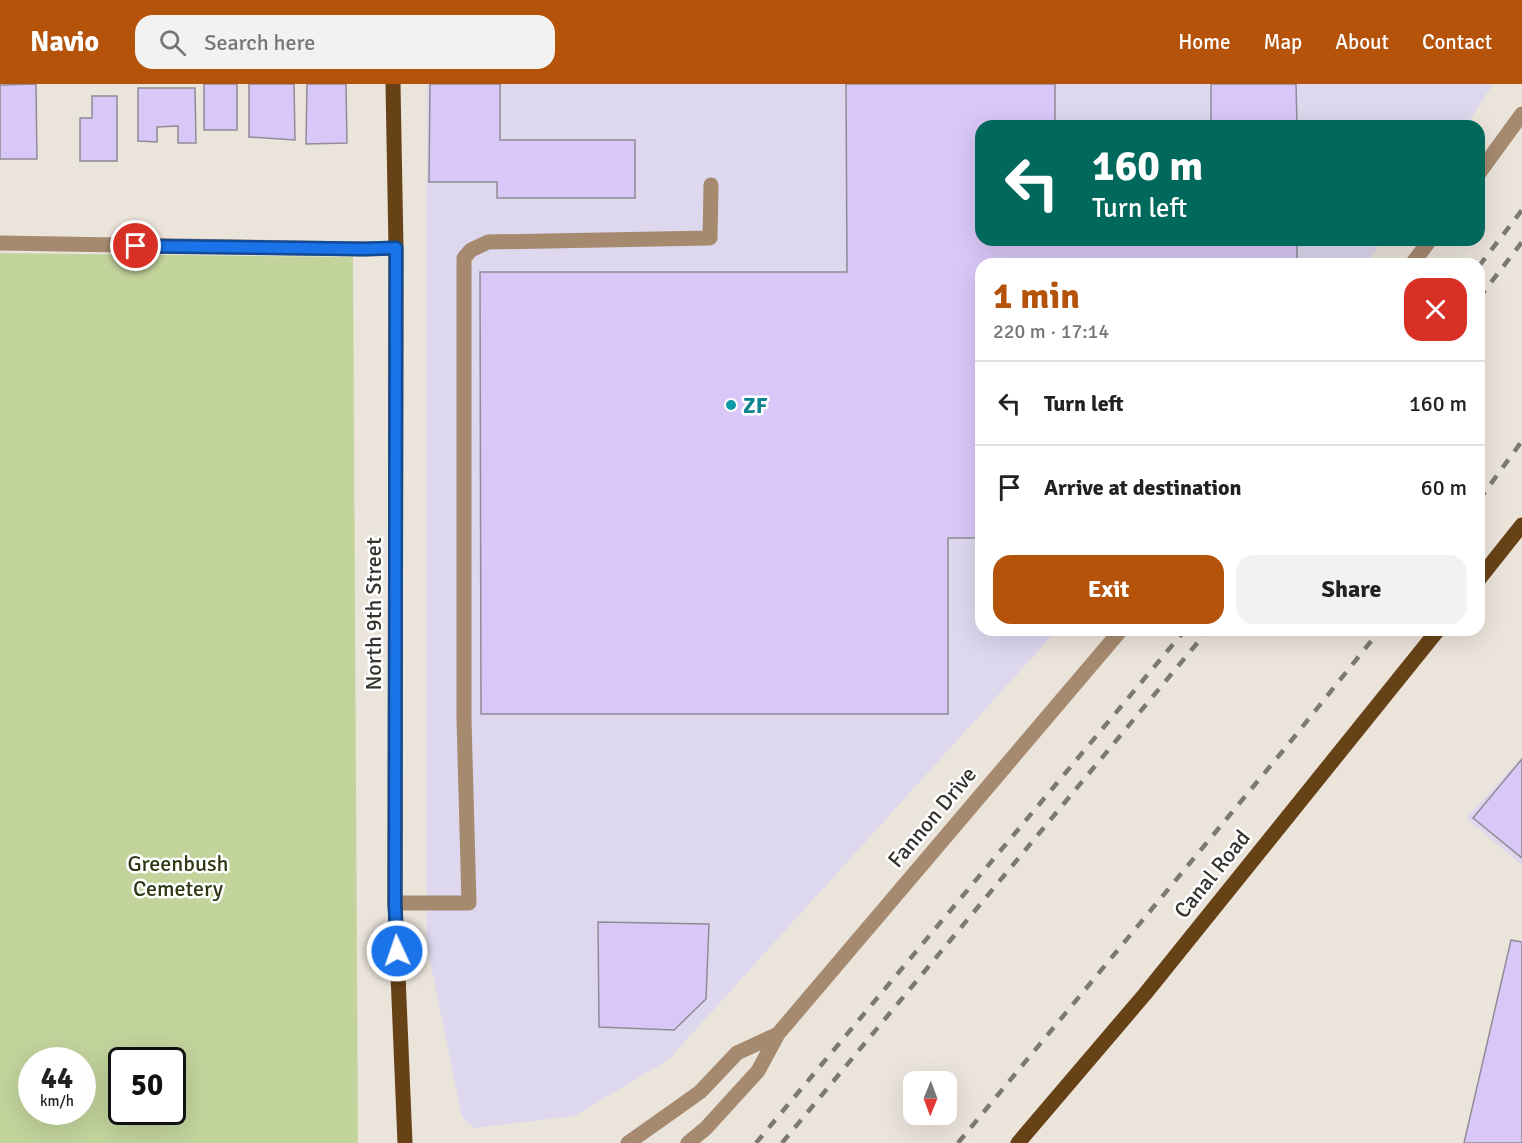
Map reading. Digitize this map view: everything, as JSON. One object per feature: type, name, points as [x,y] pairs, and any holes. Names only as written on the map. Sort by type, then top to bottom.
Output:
[{"type":"main road","name":"North 9th Street","points":[[393,84],[396,248],[395,903],[405,1143]]},
{"type":"main road","points":[[1485,571],[1522,525]]},
{"type":"main road","name":"Canal Road","points":[[1019,1143],[1145,994],[1433,636]]},
{"type":"street","points":[[1485,165],[1522,114]]},
{"type":"street","points":[[395,903],[469,903],[464,719],[464,258],[471,250],[488,242],[710,238],[711,185]]},
{"type":"street","points":[[0,243],[396,248]]},
{"type":"street","name":"Fannon Drive","points":[[688,1143],[706,1128],[758,1071],[778,1034],[1116,636]]},
{"type":"street","name":"Fannon Drive","points":[[628,1143],[700,1092],[737,1053],[778,1034]]},
{"type":"shaded area","points":[[427,84],[1493,84],[1470,120],[975,120],[975,246],[1378,246],[1370,258],[975,258],[975,636],[1052,636],[668,1060],[574,1116],[474,1128],[462,1117],[427,947]]},
{"type":"shaded area","points":[[1522,757],[1522,865],[1466,818]]},
{"type":"green space","name":"Greenbush Cemetery","points":[[0,253],[353,257],[358,1143],[0,1143]]},
{"type":"building","points":[[36,84],[37,159],[0,159],[0,85]]},
{"type":"building","points":[[204,84],[237,84],[237,130],[204,130]]},
{"type":"building","points":[[249,84],[294,84],[295,140],[249,137]]},
{"type":"building","points":[[307,84],[346,84],[347,143],[306,144]]},
{"type":"building","points":[[430,84],[500,84],[500,140],[635,140],[635,198],[497,198],[497,182],[429,182]]},
{"type":"building","name":"ZF","points":[[846,84],[1055,84],[1055,120],[975,120],[975,246],[1297,246],[1297,258],[975,258],[975,538],[948,538],[948,714],[481,714],[480,272],[847,272]]},
{"type":"building","name":"ZF","points":[[1211,84],[1296,84],[1297,120],[1211,120]]},
{"type":"building","points":[[138,88],[195,88],[196,143],[178,143],[178,126],[157,127],[157,142],[138,141]]},
{"type":"building","points":[[92,96],[117,96],[117,161],[80,161],[80,118],[92,118]]},
{"type":"building","points":[[1522,759],[1522,858],[1473,818]]},
{"type":"building","points":[[598,922],[709,924],[706,999],[674,1030],[599,1027]]},
{"type":"building","points":[[1511,940],[1522,942],[1522,1143],[1464,1143]]},
{"type":"railway","points":[[1485,258],[1522,210]]},
{"type":"railway","points":[[1485,290],[1522,242]]},
{"type":"railway","points":[[1485,492],[1522,441]]},
{"type":"railway","points":[[756,1143],[1180,636]]},
{"type":"railway","points":[[782,1143],[1203,636]]},
{"type":"railway","points":[[958,1143],[1375,636]]},
{"type":"place","name":"ZF","points":[[731,405]]},
{"type":"route","points":[[136,246],[396,248],[395,903],[397,951]]}]
